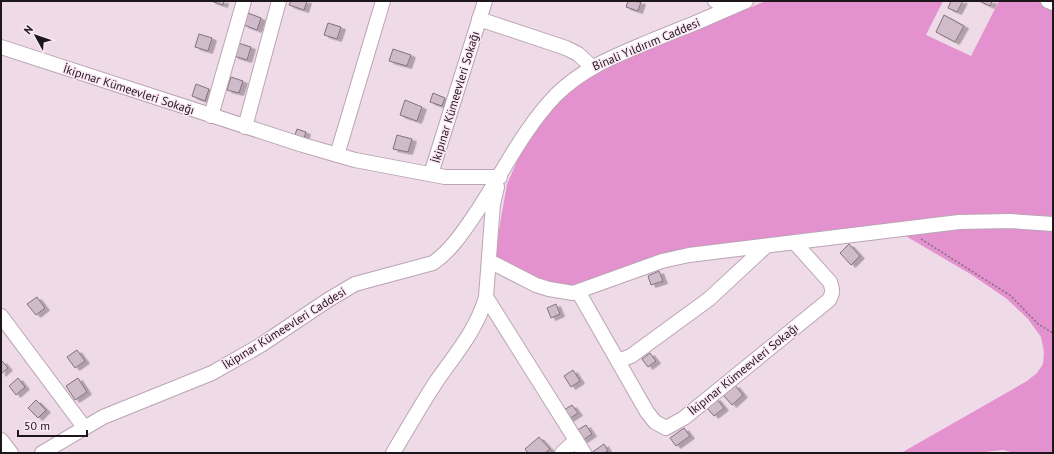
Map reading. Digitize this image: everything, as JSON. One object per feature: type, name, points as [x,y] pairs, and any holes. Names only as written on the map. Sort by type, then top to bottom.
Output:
[{"type":"street","name":"İkipınar Kümeevleri Sokağı","points":[[211,116],[244,1]]},
{"type":"street","points":[[245,127],[280,1]]},
{"type":"street","points":[[337,155],[383,1]]},
{"type":"street","name":"İkipınar Kümeevleri Sokağı","points":[[431,174],[485,1]]},
{"type":"street","points":[[716,1],[732,7]]},
{"type":"street","name":"Binali Yıldırım Caddesi","points":[[500,177],[515,151],[542,112],[569,83],[592,66],[746,1]]},
{"type":"street","points":[[1048,1],[1053,3]]},
{"type":"street","name":"İkipınar Kümeevleri Sokağı","points":[[479,19],[566,48],[578,54],[592,66]]},
{"type":"street","name":"İkipınar Kümeevleri Sokağı","points":[[1,47],[245,127],[337,155],[445,177],[500,177]]},
{"type":"street","points":[[393,453],[426,398],[476,325],[486,297],[493,204],[500,177]]},
{"type":"street","name":"İkipınar Kümeevleri Caddesi","points":[[42,453],[103,417],[212,373],[261,345],[328,300],[355,284],[433,263],[453,244],[500,177]]},
{"type":"street","points":[[489,261],[549,289],[579,293],[675,258],[904,229],[980,221],[1053,224]]},
{"type":"street","name":"İkipınar Kümeevleri Sokağı","points":[[579,293],[647,412],[660,426],[666,428],[672,426],[829,300],[833,289],[830,282],[795,243]]},
{"type":"street","points":[[618,361],[631,356],[709,299],[765,247]]},
{"type":"street","points":[[486,297],[584,453]]},
{"type":"street","points":[[1,316],[84,427]]},
{"type":"street","points":[[1,440],[11,453]]},
{"type":"street","points":[[562,453],[576,440]]},
{"type":"path","points":[[904,229],[1011,296],[1038,324],[1053,333]]},
{"type":"shaded area","points":[[766,1],[943,1],[926,35],[971,56],[999,1],[1037,1],[1053,9],[1053,453],[1015,453],[1003,450],[976,453],[901,453],[1027,381],[1037,373],[1043,364],[1044,352],[1041,337],[1028,319],[1007,299],[972,275],[904,235],[687,250],[577,288],[545,281],[494,259],[507,184],[523,148],[546,115],[579,83],[606,67]]},
{"type":"building","points":[[211,1],[224,1],[223,5]]},
{"type":"building","points":[[291,1],[307,1],[304,10],[289,5]]},
{"type":"building","points":[[628,1],[641,2],[638,11],[626,7]]},
{"type":"building","points":[[951,1],[963,1],[957,12],[948,8]]},
{"type":"building","points":[[979,1],[992,1],[990,6]]},
{"type":"building","points":[[248,13],[261,18],[257,30],[244,25]]},
{"type":"building","points":[[944,15],[964,26],[955,42],[936,32]]},
{"type":"building","points":[[328,23],[341,27],[337,39],[324,35]]},
{"type":"building","points":[[199,34],[212,38],[208,51],[195,47]]},
{"type":"building","points":[[238,43],[251,47],[247,60],[234,56]]},
{"type":"building","points":[[393,49],[411,55],[407,66],[389,61]]},
{"type":"building","points":[[231,77],[243,81],[239,93],[227,90]]},
{"type":"building","points":[[196,84],[209,89],[205,101],[192,96]]},
{"type":"building","points":[[433,93],[445,98],[442,106],[430,102]]},
{"type":"building","points":[[405,100],[422,107],[417,121],[400,115]]},
{"type":"building","points":[[297,129],[306,132],[304,138],[295,135]]},
{"type":"building","points":[[397,135],[412,139],[408,152],[393,149]]},
{"type":"building","points":[[849,244],[860,256],[851,265],[840,253]]},
{"type":"building","points":[[659,271],[663,281],[651,285],[648,276]]},
{"type":"building","points":[[37,297],[45,308],[36,315],[27,304]]},
{"type":"building","points":[[556,304],[560,314],[551,318],[547,308]]},
{"type":"building","points":[[77,350],[85,361],[75,368],[67,357]]},
{"type":"building","points":[[650,353],[656,361],[648,367],[642,359]]},
{"type":"building","points":[[2,361],[8,368],[1,374],[1,362]]},
{"type":"building","points":[[573,370],[580,381],[571,387],[564,376]]},
{"type":"building","points":[[18,378],[25,387],[16,395],[9,386]]},
{"type":"building","points":[[78,378],[87,392],[75,400],[66,386]]},
{"type":"building","points":[[735,385],[743,395],[732,405],[723,395]]},
{"type":"building","points":[[716,398],[724,408],[714,416],[706,407]]},
{"type":"building","points":[[36,400],[46,410],[38,418],[28,408]]},
{"type":"building","points":[[572,405],[578,413],[569,419],[564,410]]},
{"type":"building","points":[[586,425],[592,434],[583,440],[576,431]]},
{"type":"building","points":[[684,428],[690,436],[676,446],[670,438]]},
{"type":"building","points":[[539,437],[550,449],[545,453],[528,453],[525,449]]},
{"type":"building","points":[[604,444],[608,451],[604,453],[591,453]]}]
